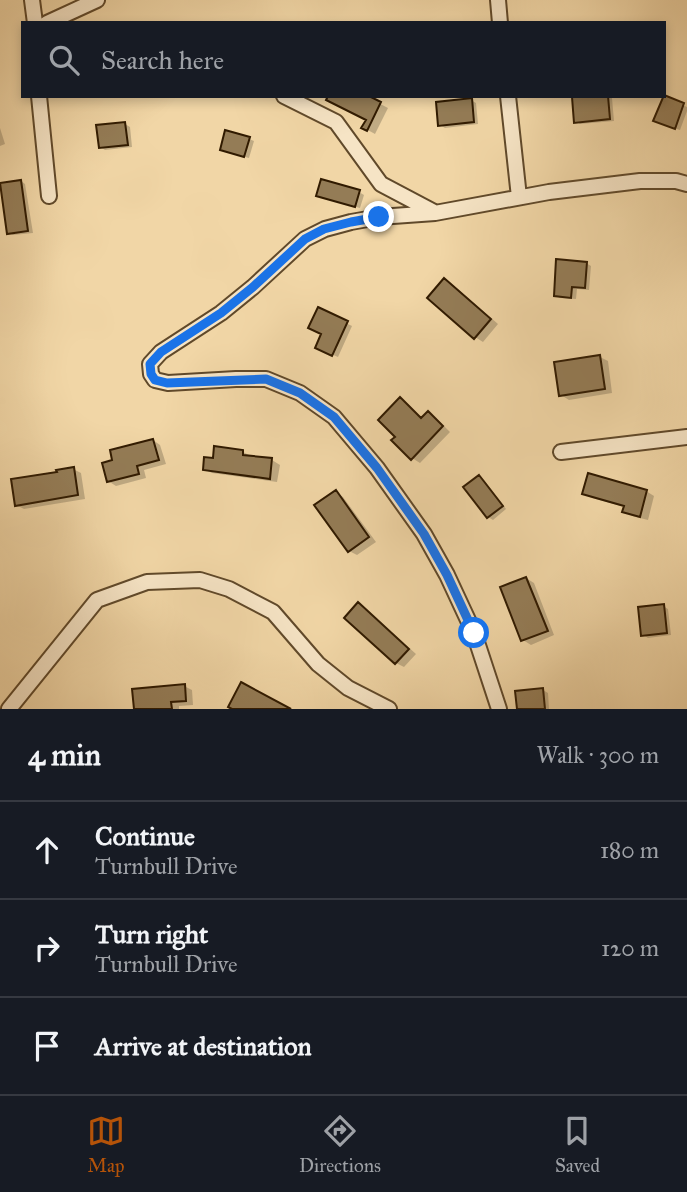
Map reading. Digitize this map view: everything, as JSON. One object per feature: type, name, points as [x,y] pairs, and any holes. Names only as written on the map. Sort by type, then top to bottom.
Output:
[{"type":"street","points":[[32,0],[35,21]]},
{"type":"street","points":[[51,21],[97,0]]},
{"type":"street","points":[[498,0],[500,21]]},
{"type":"street","points":[[39,98],[49,196]]},
{"type":"street","points":[[288,98],[336,122],[381,184],[435,213]]},
{"type":"street","points":[[508,98],[519,197]]},
{"type":"street","points":[[499,709],[474,633],[442,565],[424,534],[377,468],[334,417],[300,393],[266,379],[167,383],[155,380],[150,364],[161,352],[221,313],[305,239],[324,229],[379,217],[435,213],[519,197],[640,181],[676,181],[687,184]]},
{"type":"street","points":[[561,452],[687,437]]},
{"type":"street","points":[[9,709],[97,600],[147,582],[200,580],[229,589],[273,612],[318,664],[348,688],[389,709]]},
{"type":"building","points":[[666,96],[684,103],[675,129],[653,121]]},
{"type":"building","points":[[373,98],[381,102],[367,131],[361,128],[366,120],[326,100]]},
{"type":"building","points":[[472,98],[474,122],[438,126],[436,102]]},
{"type":"building","points":[[572,98],[608,98],[610,119],[574,123]]},
{"type":"building","points":[[125,122],[128,145],[99,148],[96,125]]},
{"type":"building","points":[[225,130],[250,137],[244,157],[220,150]]},
{"type":"building","points":[[321,179],[360,190],[355,207],[316,196]]},
{"type":"building","points":[[21,180],[28,231],[7,234],[0,183]]},
{"type":"building","points":[[556,259],[587,262],[585,288],[572,287],[571,298],[554,296]]},
{"type":"building","points":[[444,278],[491,319],[474,339],[427,298]]},
{"type":"building","points":[[318,307],[348,321],[332,356],[315,348],[321,334],[308,328]]},
{"type":"building","points":[[600,355],[605,389],[559,396],[554,362]]},
{"type":"building","points":[[400,397],[421,418],[428,411],[443,426],[411,460],[391,440],[395,437],[378,420]]},
{"type":"building","points":[[153,439],[159,460],[137,466],[139,474],[107,482],[102,463],[112,460],[110,450]]},
{"type":"building","points":[[214,446],[243,450],[243,455],[272,458],[270,479],[203,470],[204,457],[213,458]]},
{"type":"building","points":[[74,467],[78,495],[15,506],[11,479]]},
{"type":"building","points":[[588,473],[647,490],[640,517],[622,512],[624,506],[582,494]]},
{"type":"building","points":[[479,475],[503,506],[487,518],[463,487]]},
{"type":"building","points":[[336,490],[369,537],[348,552],[314,505]]},
{"type":"building","points":[[526,577],[548,631],[521,641],[500,587]]},
{"type":"building","points":[[358,602],[409,649],[395,664],[344,618]]},
{"type":"building","points":[[664,604],[667,633],[641,636],[638,607]]},
{"type":"building","points":[[241,682],[291,709],[228,707]]},
{"type":"building","points":[[185,684],[186,701],[171,702],[172,709],[134,709],[132,689]]},
{"type":"building","points":[[543,688],[545,709],[517,709],[515,691]]},
{"type":"route","points":[[379,217],[324,229],[305,239],[221,313],[161,352],[150,364],[151,374],[155,380],[167,383],[266,379],[300,393],[334,417],[377,468],[424,534],[474,633]]}]
